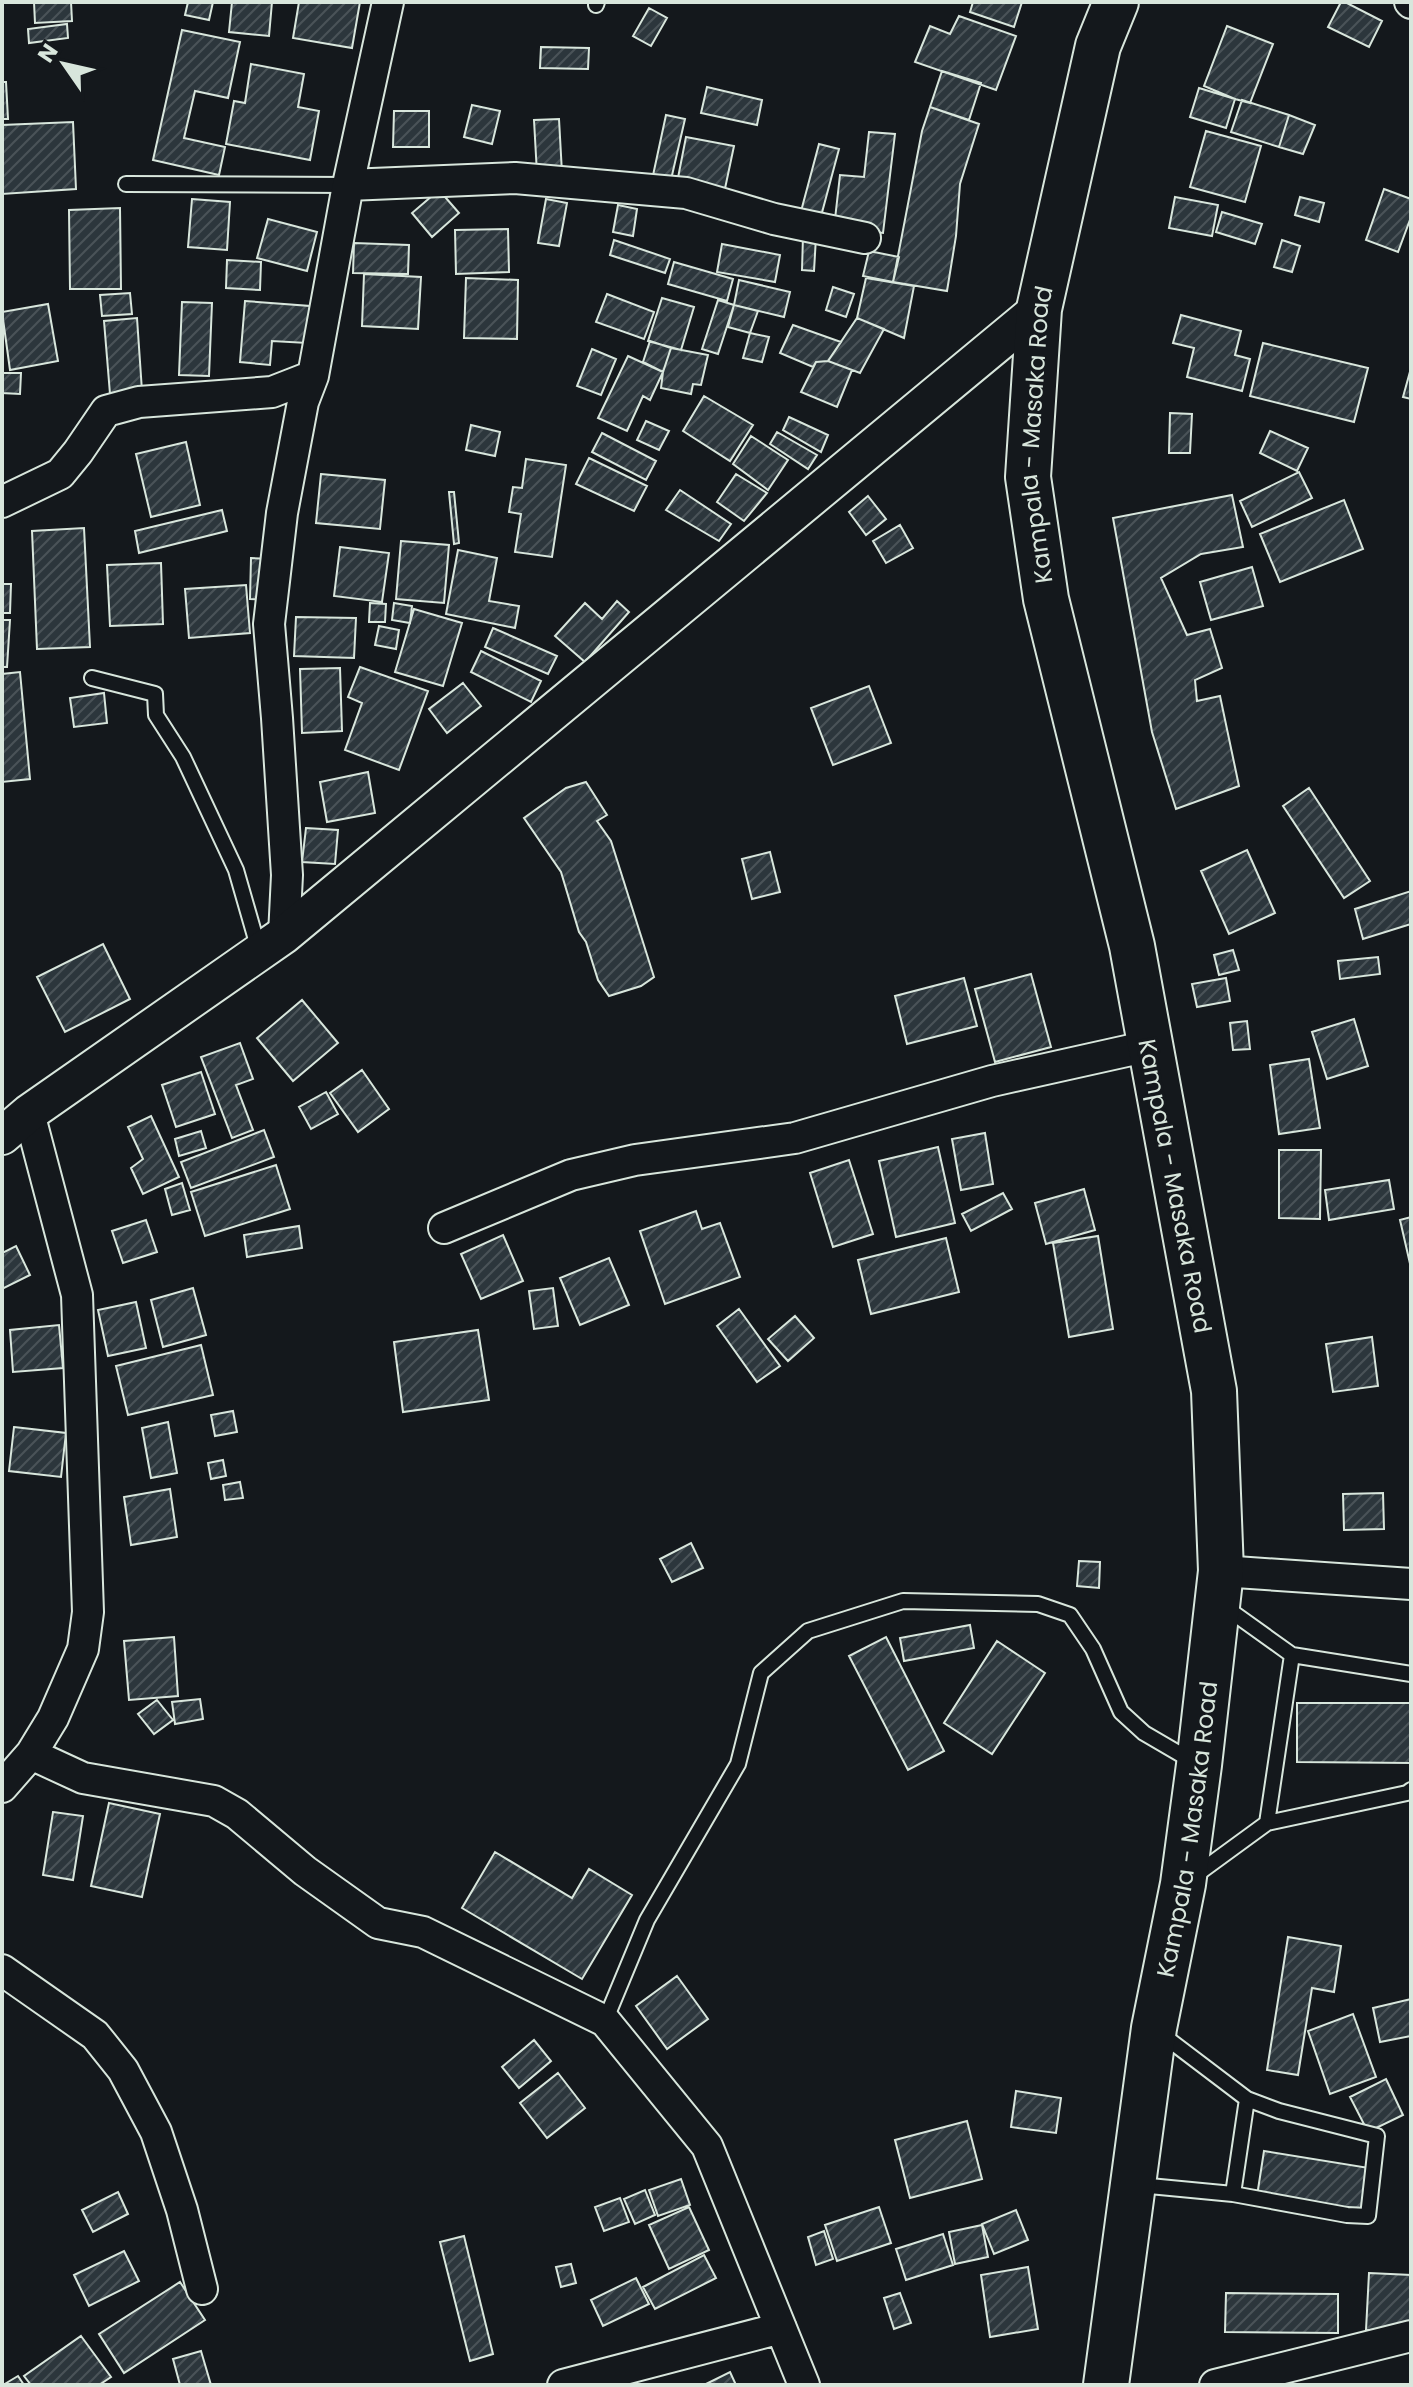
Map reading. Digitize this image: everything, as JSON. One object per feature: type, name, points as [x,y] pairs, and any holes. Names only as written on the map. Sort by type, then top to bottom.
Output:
[{"type":"main road","name":"Kampala - Masaka Road","points":[[1106,2385],[1154,2028],[1183,1884],[1219,1586],[1214,1391],[1132,946],[1046,599],[1028,477],[1039,309],[1098,46],[1116,2]]},
{"type":"street","points":[[272,944],[287,875],[269,624],[282,513],[303,402],[313,376],[348,185],[388,2]]},
{"type":"street","points":[[348,185],[515,178],[686,193],[774,219],[865,238]]},
{"type":"street","points":[[2,1787],[31,1754],[53,1718],[83,1649],[88,1612],[77,1295],[15,1125],[272,944],[1039,309]]},
{"type":"street","points":[[2,502],[60,474],[106,411],[139,402],[272,392],[313,376]]},
{"type":"street","points":[[444,1228],[571,1175],[635,1160],[795,1138],[992,1081],[1149,1046]]},
{"type":"street","points":[[1219,1586],[1411,1584]]},
{"type":"street","points":[[31,1754],[83,1778],[214,1801],[237,1814],[305,1871],[378,1923],[423,1932],[605,2021],[707,2146],[804,2385]]},
{"type":"street","points":[[2,1970],[95,2035],[123,2070],[156,2132],[182,2210],[202,2289]]},
{"type":"street","points":[[563,2385],[781,2328]]},
{"type":"street","points":[[1215,2385],[1411,2336]]},
{"type":"lane","points":[[126,184],[348,185]]},
{"type":"lane","points":[[92,678],[155,694],[156,715],[183,757],[272,944]]},
{"type":"lane","points":[[1219,1586],[1292,1655],[1411,1674]]},
{"type":"lane","points":[[605,2021],[647,1920],[738,1764],[761,1673],[808,1631],[903,1601],[1038,1604],[1070,1615],[1093,1649],[1121,1712],[1144,1733],[1199,1765]]},
{"type":"lane","points":[[1267,1823],[1292,1655]]},
{"type":"lane","points":[[1183,1884],[1267,1823],[1411,1790]]},
{"type":"lane","points":[[1132,2185],[1233,2194],[1368,2216],[1377,2136],[1279,2111],[1247,2099],[1154,2028]]},
{"type":"lane","points":[[1233,2194],[1247,2099]]},
{"type":"building","points":[[34,2],[71,2],[72,21],[35,23]]},
{"type":"building","points":[[188,2],[213,2],[209,20],[185,15]]},
{"type":"building","points":[[232,2],[272,2],[269,36],[229,32]]},
{"type":"building","points":[[299,2],[360,2],[352,48],[293,38]]},
{"type":"building","points":[[973,2],[1022,2],[1014,27],[970,12]]},
{"type":"building","points":[[1341,2],[1382,21],[1369,47],[1328,27]]},
{"type":"building","points":[[649,8],[667,18],[651,46],[633,36]]},
{"type":"building","points":[[959,16],[1016,36],[996,90],[915,62],[930,26],[950,34]]},
{"type":"building","points":[[67,24],[68,38],[29,43],[28,29]]},
{"type":"building","points":[[1227,26],[1273,44],[1250,103],[1204,86]]},
{"type":"building","points":[[182,30],[240,42],[228,98],[195,91],[184,138],[225,147],[219,175],[153,160]]},
{"type":"building","points":[[541,47],[589,48],[588,69],[540,68]]},
{"type":"building","points":[[251,64],[304,74],[298,107],[319,111],[310,160],[226,144],[234,101],[245,103]]},
{"type":"building","points":[[942,71],[981,83],[969,120],[930,107]]},
{"type":"building","points":[[2,82],[6,82],[8,119],[2,119]]},
{"type":"building","points":[[707,87],[762,100],[757,125],[701,113]]},
{"type":"building","points":[[1199,88],[1235,99],[1226,128],[1190,117]]},
{"type":"building","points":[[1242,100],[1289,115],[1279,147],[1231,132]]},
{"type":"building","points":[[472,105],[500,111],[492,144],[464,137]]},
{"type":"building","points":[[930,107],[979,124],[960,184],[947,291],[893,282],[922,131]]},
{"type":"building","points":[[394,111],[429,111],[429,147],[393,147]]},
{"type":"building","points":[[666,115],[685,119],[670,184],[652,180]]},
{"type":"building","points":[[1289,115],[1315,125],[1303,154],[1279,147]]},
{"type":"building","points":[[559,119],[562,173],[537,174],[534,120]]},
{"type":"building","points":[[73,122],[76,189],[2,194],[2,125]]},
{"type":"building","points":[[1206,131],[1261,146],[1245,202],[1190,187]]},
{"type":"building","points":[[869,132],[895,134],[883,233],[834,228],[840,175],[864,177]]},
{"type":"building","points":[[686,137],[734,146],[723,198],[676,188]]},
{"type":"building","points":[[819,144],[839,149],[820,220],[800,215]]},
{"type":"building","points":[[1384,189],[1411,199],[1411,217],[1398,252],[1366,240]]},
{"type":"building","points":[[439,190],[459,213],[432,237],[412,213]]},
{"type":"building","points":[[1175,197],[1218,205],[1212,236],[1169,228]]},
{"type":"building","points":[[1300,197],[1324,203],[1319,222],[1295,215]]},
{"type":"building","points":[[192,199],[230,202],[227,250],[188,247]]},
{"type":"building","points":[[546,199],[567,203],[559,246],[538,243]]},
{"type":"building","points":[[618,205],[637,209],[633,236],[613,232]]},
{"type":"building","points":[[120,208],[121,289],[70,289],[69,210]]},
{"type":"building","points":[[1222,212],[1262,224],[1255,244],[1216,232]]},
{"type":"building","points":[[268,219],[317,232],[307,271],[257,258]]},
{"type":"building","points":[[508,229],[509,272],[456,274],[455,230]]},
{"type":"building","points":[[803,236],[816,237],[814,271],[802,270]]},
{"type":"building","points":[[614,240],[670,259],[665,273],[610,255]]},
{"type":"building","points":[[1282,240],[1300,246],[1292,272],[1274,267]]},
{"type":"building","points":[[354,243],[409,245],[408,274],[353,273]]},
{"type":"building","points":[[722,244],[780,255],[775,282],[717,272]]},
{"type":"building","points":[[869,251],[899,257],[893,282],[863,276]]},
{"type":"building","points":[[227,260],[261,262],[260,290],[226,288]]},
{"type":"building","points":[[674,262],[733,279],[727,301],[668,284]]},
{"type":"building","points":[[364,274],[421,277],[418,329],[362,326]]},
{"type":"building","points":[[466,278],[518,280],[517,339],[464,338]]},
{"type":"building","points":[[866,278],[914,286],[904,338],[857,318]]},
{"type":"building","points":[[739,280],[790,292],[784,317],[734,305]]},
{"type":"building","points":[[833,287],[854,294],[846,317],[826,310]]},
{"type":"building","points":[[130,293],[132,314],[102,316],[100,295]]},
{"type":"building","points":[[607,294],[654,312],[644,339],[596,322]]},
{"type":"building","points":[[662,298],[694,307],[681,350],[648,341]]},
{"type":"building","points":[[718,300],[734,305],[718,354],[702,349]]},
{"type":"building","points":[[245,301],[310,306],[307,343],[272,341],[270,365],[240,362]]},
{"type":"building","points":[[182,302],[212,303],[209,376],[179,375]]},
{"type":"building","points":[[48,304],[58,361],[10,370],[2,312]]},
{"type":"building","points":[[734,305],[758,311],[750,333],[728,327]]},
{"type":"building","points":[[1181,315],[1241,331],[1235,355],[1250,359],[1242,391],[1187,377],[1194,348],[1173,343]]},
{"type":"building","points":[[137,318],[142,391],[110,394],[104,321]]},
{"type":"building","points":[[857,318],[884,329],[860,373],[828,361]]},
{"type":"building","points":[[793,325],[841,342],[828,361],[816,362],[813,367],[780,353]]},
{"type":"building","points":[[750,333],[769,337],[762,362],[743,358]]},
{"type":"building","points":[[650,341],[671,348],[663,372],[643,362]]},
{"type":"building","points":[[1263,343],[1368,368],[1354,422],[1250,396]]},
{"type":"building","points":[[671,348],[708,355],[701,385],[693,384],[691,394],[661,388]]},
{"type":"building","points":[[592,349],[616,359],[601,395],[577,386]]},
{"type":"building","points":[[628,356],[663,372],[650,400],[643,396],[627,431],[598,418]]},
{"type":"building","points":[[828,361],[852,370],[837,407],[801,392],[816,362]]},
{"type":"building","points":[[1411,368],[1411,399],[1403,397]]},
{"type":"building","points":[[2,373],[21,373],[20,394],[2,393]]},
{"type":"building","points":[[704,396],[753,425],[730,461],[683,431]]},
{"type":"building","points":[[1170,413],[1192,414],[1190,453],[1169,453]]},
{"type":"building","points":[[789,417],[828,435],[821,452],[783,430]]},
{"type":"building","points":[[646,421],[669,431],[659,450],[637,440]]},
{"type":"building","points":[[471,425],[500,432],[495,456],[466,450]]},
{"type":"building","points":[[1270,431],[1308,448],[1297,471],[1260,453]]},
{"type":"building","points":[[777,432],[817,455],[808,469],[770,444]]},
{"type":"building","points":[[602,433],[656,461],[646,480],[592,452]]},
{"type":"building","points":[[751,436],[788,460],[768,490],[733,464]]},
{"type":"building","points":[[186,442],[200,505],[151,517],[136,454]]},
{"type":"building","points":[[589,458],[647,486],[634,511],[576,484]]},
{"type":"building","points":[[526,459],[566,465],[552,557],[515,552],[521,514],[509,512],[513,487],[522,488]]},
{"type":"building","points":[[1299,472],[1312,498],[1252,527],[1240,501]]},
{"type":"building","points":[[321,474],[385,480],[380,529],[316,523]]},
{"type":"building","points":[[736,474],[767,493],[744,521],[717,502]]},
{"type":"building","points":[[680,490],[731,524],[719,541],[666,510]]},
{"type":"building","points":[[449,492],[454,492],[459,543],[454,544]]},
{"type":"building","points":[[1232,495],[1243,547],[1201,554],[1161,578],[1187,635],[1210,629],[1222,668],[1195,680],[1197,701],[1220,696],[1239,786],[1176,809],[1152,732],[1113,518]]},
{"type":"building","points":[[868,496],[886,519],[866,535],[849,512]]},
{"type":"building","points":[[1344,500],[1363,549],[1280,582],[1260,534]]},
{"type":"building","points":[[222,510],[227,531],[139,553],[135,531]]},
{"type":"building","points":[[900,525],[913,548],[886,563],[873,541]]},
{"type":"building","points":[[84,528],[90,647],[37,649],[32,531]]},
{"type":"building","points":[[401,541],[449,545],[444,603],[396,599]]},
{"type":"building","points":[[340,547],[389,553],[382,602],[334,596]]},
{"type":"building","points":[[458,550],[497,558],[489,601],[519,606],[515,628],[446,614]]},
{"type":"building","points":[[251,558],[272,559],[271,600],[250,599]]},
{"type":"building","points":[[161,563],[163,624],[110,626],[107,565]]},
{"type":"building","points":[[1252,567],[1263,606],[1211,620],[1200,582]]},
{"type":"building","points":[[2,584],[11,584],[10,613],[2,613]]},
{"type":"building","points":[[246,585],[250,633],[189,638],[185,589]]},
{"type":"building","points":[[617,601],[629,612],[585,662],[555,636],[585,603],[602,619]]},
{"type":"building","points":[[370,603],[386,604],[385,622],[369,622]]},
{"type":"building","points":[[394,603],[412,606],[410,623],[392,620]]},
{"type":"building","points":[[414,609],[462,623],[443,686],[395,672]]},
{"type":"building","points":[[296,617],[356,618],[354,658],[294,656]]},
{"type":"building","points":[[2,620],[10,620],[7,667],[2,667]]},
{"type":"building","points":[[379,626],[399,630],[396,649],[375,645]]},
{"type":"building","points":[[493,628],[557,656],[548,674],[485,647]]},
{"type":"building","points":[[481,651],[541,681],[531,702],[471,672]]},
{"type":"building","points":[[360,667],[428,691],[399,770],[345,750],[362,703],[348,697]]},
{"type":"building","points":[[340,668],[342,731],[302,733],[300,669]]},
{"type":"building","points":[[20,672],[30,779],[2,782],[2,674]]},
{"type":"building","points":[[463,683],[481,706],[447,733],[429,709]]},
{"type":"building","points":[[869,686],[891,743],[833,765],[811,708]]},
{"type":"building","points":[[104,693],[107,723],[74,727],[70,698]]},
{"type":"building","points":[[368,772],[375,813],[327,822],[320,782]]},
{"type":"building","points":[[586,782],[607,815],[597,821],[611,841],[654,977],[641,986],[609,996],[598,980],[586,942],[579,932],[561,872],[524,818],[566,788]]},
{"type":"building","points":[[1309,788],[1370,881],[1344,898],[1283,806]]},
{"type":"building","points":[[306,828],[338,830],[335,864],[302,862]]},
{"type":"building","points":[[1247,850],[1275,913],[1229,934],[1201,871]]},
{"type":"building","points":[[770,852],[780,892],[752,899],[742,859]]},
{"type":"building","points":[[1411,891],[1411,924],[1363,939],[1355,909]]},
{"type":"building","points":[[103,944],[130,999],[65,1032],[37,977]]},
{"type":"building","points":[[1233,950],[1239,970],[1219,975],[1214,955]]},
{"type":"building","points":[[1378,957],[1380,974],[1340,979],[1338,961]]},
{"type":"building","points":[[1031,974],[1051,1047],[995,1062],[975,989]]},
{"type":"building","points":[[964,978],[977,1026],[907,1044],[895,996]]},
{"type":"building","points":[[1226,978],[1230,1001],[1197,1007],[1192,984]]},
{"type":"building","points":[[302,1000],[338,1043],[293,1081],[257,1038]]},
{"type":"building","points":[[1354,1019],[1368,1066],[1327,1079],[1312,1032]]},
{"type":"building","points":[[1247,1021],[1250,1049],[1233,1050],[1230,1023]]},
{"type":"building","points":[[240,1043],[253,1079],[236,1085],[253,1130],[232,1138],[201,1057]]},
{"type":"building","points":[[1309,1059],[1320,1128],[1279,1134],[1270,1065]]},
{"type":"building","points":[[362,1070],[389,1109],[358,1132],[330,1093]]},
{"type":"building","points":[[201,1072],[215,1114],[176,1127],[162,1085]]},
{"type":"building","points":[[326,1092],[338,1114],[311,1129],[299,1107]]},
{"type":"building","points":[[151,1116],[179,1177],[143,1194],[131,1168],[143,1159],[128,1127]]},
{"type":"building","points":[[264,1130],[274,1157],[191,1188],[181,1162]]},
{"type":"building","points":[[201,1131],[206,1148],[179,1156],[175,1139]]},
{"type":"building","points":[[985,1133],[993,1184],[961,1190],[952,1139]]},
{"type":"building","points":[[938,1147],[955,1223],[896,1237],[879,1161]]},
{"type":"building","points":[[1279,1150],[1321,1150],[1320,1219],[1279,1218]]},
{"type":"building","points":[[849,1160],[873,1234],[833,1247],[810,1173]]},
{"type":"building","points":[[276,1165],[290,1209],[205,1236],[191,1192]]},
{"type":"building","points":[[1389,1180],[1394,1209],[1329,1220],[1325,1190]]},
{"type":"building","points":[[182,1183],[190,1210],[172,1215],[165,1189]]},
{"type":"building","points":[[1084,1189],[1095,1230],[1046,1244],[1035,1203]]},
{"type":"building","points":[[1003,1193],[1012,1209],[971,1231],[962,1214]]},
{"type":"building","points":[[696,1211],[702,1229],[720,1223],[740,1277],[665,1304],[640,1231]]},
{"type":"building","points":[[1411,1217],[1411,1268],[1400,1220]]},
{"type":"building","points":[[146,1220],[157,1252],[123,1263],[112,1231]]},
{"type":"building","points":[[299,1226],[302,1248],[247,1257],[244,1235]]},
{"type":"building","points":[[503,1235],[523,1281],[481,1299],[461,1254]]},
{"type":"building","points":[[1098,1236],[1113,1329],[1069,1337],[1053,1243]]},
{"type":"building","points":[[946,1238],[959,1292],[871,1314],[858,1260]]},
{"type":"building","points":[[16,1246],[30,1275],[2,1289],[2,1253]]},
{"type":"building","points":[[609,1258],[629,1305],[580,1325],[560,1278]]},
{"type":"building","points":[[193,1288],[206,1335],[163,1347],[151,1300]]},
{"type":"building","points":[[553,1288],[558,1326],[534,1329],[529,1291]]},
{"type":"building","points":[[136,1302],[146,1348],[108,1356],[98,1310]]},
{"type":"building","points":[[739,1309],[780,1366],[757,1382],[717,1326]]},
{"type":"building","points":[[795,1316],[814,1338],[788,1361],[768,1339]]},
{"type":"building","points":[[59,1325],[63,1368],[13,1372],[10,1330]]},
{"type":"building","points":[[478,1330],[489,1400],[403,1412],[394,1342]]},
{"type":"building","points":[[1372,1337],[1378,1386],[1333,1392],[1326,1344]]},
{"type":"building","points":[[201,1345],[213,1395],[128,1415],[116,1366]]},
{"type":"building","points":[[233,1411],[237,1432],[215,1436],[211,1415]]},
{"type":"building","points":[[168,1422],[177,1473],[151,1478],[142,1428]]},
{"type":"building","points":[[14,1427],[66,1433],[61,1477],[9,1471]]},
{"type":"building","points":[[223,1460],[226,1476],[211,1479],[208,1463]]},
{"type":"building","points":[[240,1482],[243,1498],[225,1500],[223,1485]]},
{"type":"building","points":[[170,1489],[177,1537],[131,1545],[124,1497]]},
{"type":"building","points":[[1383,1493],[1384,1529],[1344,1530],[1343,1494]]},
{"type":"building","points":[[691,1543],[703,1568],[672,1582],[660,1559]]},
{"type":"building","points":[[1079,1561],[1100,1562],[1099,1588],[1077,1586]]},
{"type":"building","points":[[970,1625],[974,1648],[904,1661],[900,1638]]},
{"type":"building","points":[[174,1637],[178,1696],[129,1700],[124,1641]]},
{"type":"building","points":[[886,1637],[944,1751],[908,1770],[849,1656]]},
{"type":"building","points":[[997,1641],[1045,1673],[992,1754],[944,1723]]},
{"type":"building","points":[[200,1699],[203,1719],[175,1724],[172,1702]]},
{"type":"building","points":[[157,1700],[173,1720],[154,1734],[138,1714]]},
{"type":"building","points":[[1297,1703],[1411,1703],[1411,1763],[1297,1762]]},
{"type":"building","points":[[109,1803],[160,1814],[142,1897],[91,1886]]},
{"type":"building","points":[[53,1812],[83,1816],[73,1880],[43,1875]]},
{"type":"building","points":[[495,1852],[572,1898],[589,1869],[632,1895],[582,1979],[462,1908]]},
{"type":"building","points":[[1288,1937],[1341,1946],[1334,1992],[1312,1988],[1298,2075],[1267,2070]]},
{"type":"building","points":[[677,1976],[708,2019],[667,2049],[636,2006]]},
{"type":"building","points":[[1411,1999],[1411,2036],[1380,2042],[1373,2008]]},
{"type":"building","points":[[1353,2014],[1376,2077],[1330,2094],[1308,2031]]},
{"type":"building","points":[[534,2040],[551,2061],[519,2088],[502,2067]]},
{"type":"building","points":[[558,2073],[585,2108],[547,2138],[520,2103]]},
{"type":"building","points":[[1386,2079],[1403,2115],[1368,2132],[1350,2097]]},
{"type":"building","points":[[1016,2091],[1061,2098],[1056,2133],[1011,2127]]},
{"type":"building","points":[[967,2121],[982,2179],[910,2198],[895,2140]]},
{"type":"building","points":[[1264,2151],[1369,2168],[1361,2211],[1257,2196]]},
{"type":"building","points":[[681,2179],[690,2205],[658,2216],[649,2190]]},
{"type":"building","points":[[645,2190],[655,2215],[635,2224],[624,2199]]},
{"type":"building","points":[[118,2192],[128,2214],[93,2232],[82,2210]]},
{"type":"building","points":[[620,2198],[629,2222],[604,2231],[595,2207]]},
{"type":"building","points":[[689,2207],[709,2250],[669,2269],[649,2225]]},
{"type":"building","points":[[879,2207],[891,2243],[837,2261],[825,2225]]},
{"type":"building","points":[[1016,2210],[1028,2240],[994,2254],[982,2224]]},
{"type":"building","points":[[982,2225],[988,2257],[955,2264],[949,2232]]},
{"type":"building","points":[[824,2231],[833,2259],[816,2265],[808,2237]]},
{"type":"building","points":[[943,2234],[953,2265],[906,2280],[896,2249]]},
{"type":"building","points":[[464,2236],[493,2354],[470,2361],[440,2242]]},
{"type":"building","points":[[124,2251],[139,2281],[89,2306],[74,2275]]},
{"type":"building","points":[[704,2255],[716,2278],[655,2309],[643,2287]]},
{"type":"building","points":[[571,2264],[576,2283],[561,2287],[556,2267]]},
{"type":"building","points":[[1028,2267],[1038,2329],[990,2337],[981,2275]]},
{"type":"building","points":[[1369,2273],[1411,2275],[1411,2332],[1366,2330]]},
{"type":"building","points":[[636,2278],[649,2304],[603,2326],[591,2300]]},
{"type":"building","points":[[180,2282],[205,2320],[124,2373],[99,2334]]},
{"type":"building","points":[[900,2293],[911,2323],[894,2329],[884,2298]]},
{"type":"building","points":[[1226,2293],[1338,2294],[1338,2333],[1225,2332]]},
{"type":"building","points":[[81,2336],[111,2377],[99,2385],[31,2385],[24,2376]]},
{"type":"building","points":[[201,2351],[211,2385],[180,2385],[173,2359]]},
{"type":"building","points":[[730,2372],[736,2385],[704,2385]]},
{"type":"building","points":[[18,2376],[24,2385],[3,2385]]}]
